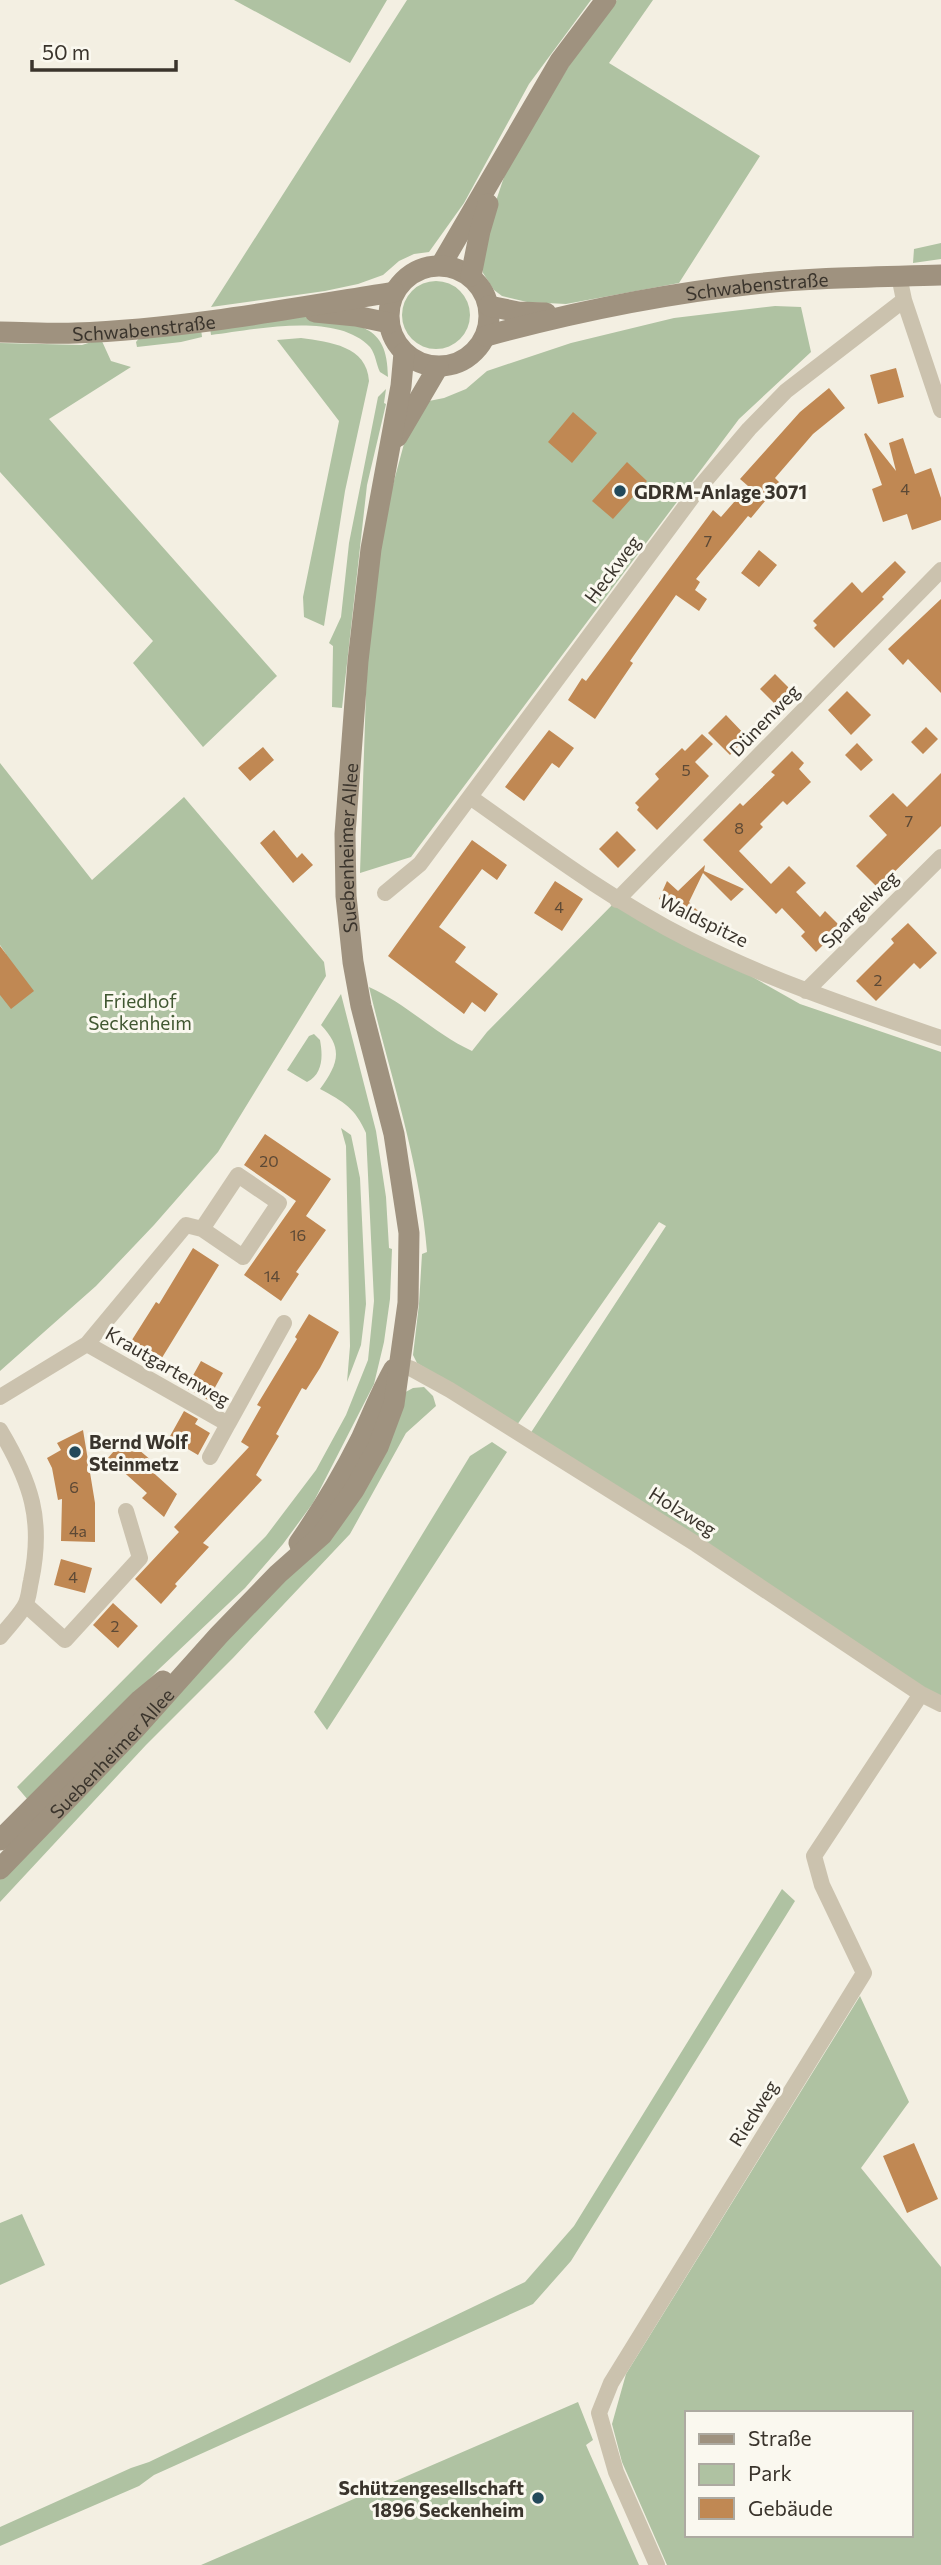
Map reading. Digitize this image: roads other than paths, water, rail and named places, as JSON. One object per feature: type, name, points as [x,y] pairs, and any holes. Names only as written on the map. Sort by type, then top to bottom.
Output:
[{"type":"main road","points":[[441,265],[560,61],[606,0]]},
{"type":"main road","points":[[471,276],[480,231],[497,172]]},
{"type":"main road","points":[[441,265],[457,268],[471,276],[483,289],[489,306],[490,321],[486,337],[474,353],[457,364],[438,367],[420,363],[404,353],[394,340],[389,323],[389,307],[394,292],[406,277],[423,268],[441,265]]},
{"type":"main road","name":"Schwabenstraße","points":[[486,337],[576,313],[662,296],[756,283],[856,276],[941,275]]},
{"type":"main road","name":"Schwabenstraße","points":[[0,332],[74,333],[286,309],[394,292]]},
{"type":"main road","name":"Schwabenstraße","points":[[489,306],[518,312],[576,313]]},
{"type":"main road","name":"Schwabenstraße","points":[[286,309],[356,316],[389,323]]},
{"type":"main road","name":"Suebenheimer Allee","points":[[3,1852],[135,1730],[219,1634],[278,1574],[339,1480],[378,1397],[398,1364],[408,1303],[409,1233],[394,1134],[361,1006],[353,962],[345,883],[345,834],[358,661],[371,549],[404,353]]},
{"type":"main road","name":"Suebenheimer Allee","points":[[388,455],[438,367]]},
{"type":"street","points":[[900,276],[904,300],[941,410]]},
{"type":"street","name":"Heckweg","points":[[385,893],[420,864],[699,488],[749,429],[786,391],[904,300]]},
{"type":"street","name":"Dünenweg","points":[[617,900],[941,570]]},
{"type":"street","name":"Waldspitze","points":[[470,797],[617,900],[690,940],[806,991],[941,1038]]},
{"type":"street","name":"Spargelweg","points":[[806,991],[941,857]]},
{"type":"street","points":[[238,1175],[279,1203],[243,1257],[202,1229],[238,1175]]},
{"type":"street","name":"Krautgartenweg","points":[[0,1397],[87,1345],[186,1225],[202,1229]]},
{"type":"street","name":"Krautgartenweg","points":[[210,1457],[284,1323]]},
{"type":"street","name":"Krautgartenweg","points":[[87,1345],[228,1424]]},
{"type":"street","name":"Holzweg","points":[[398,1364],[450,1390],[696,1544],[920,1694],[941,1704]]},
{"type":"street","points":[[0,1430],[20,1463],[31,1494],[36,1531],[35,1563],[26,1605],[0,1637]]},
{"type":"street","points":[[26,1605],[65,1640],[140,1558],[126,1511]]},
{"type":"street","name":"Riedweg","points":[[657,2565],[616,2472],[599,2413],[611,2383],[864,1973],[822,1885],[814,1856],[920,1694]]},
{"type":"place","name":"GDRM-Anlage 3071","points":[[620,491]]},
{"type":"place","name":"Bernd Wolf Steinmetz","points":[[75,1452]]},
{"type":"place","name":"Schützengesellschaft 1896 Seckenheim","points":[[538,2498]]},
{"type":"park label","name":"Friedhof Seckenheim","points":[[140,1011]]}]
